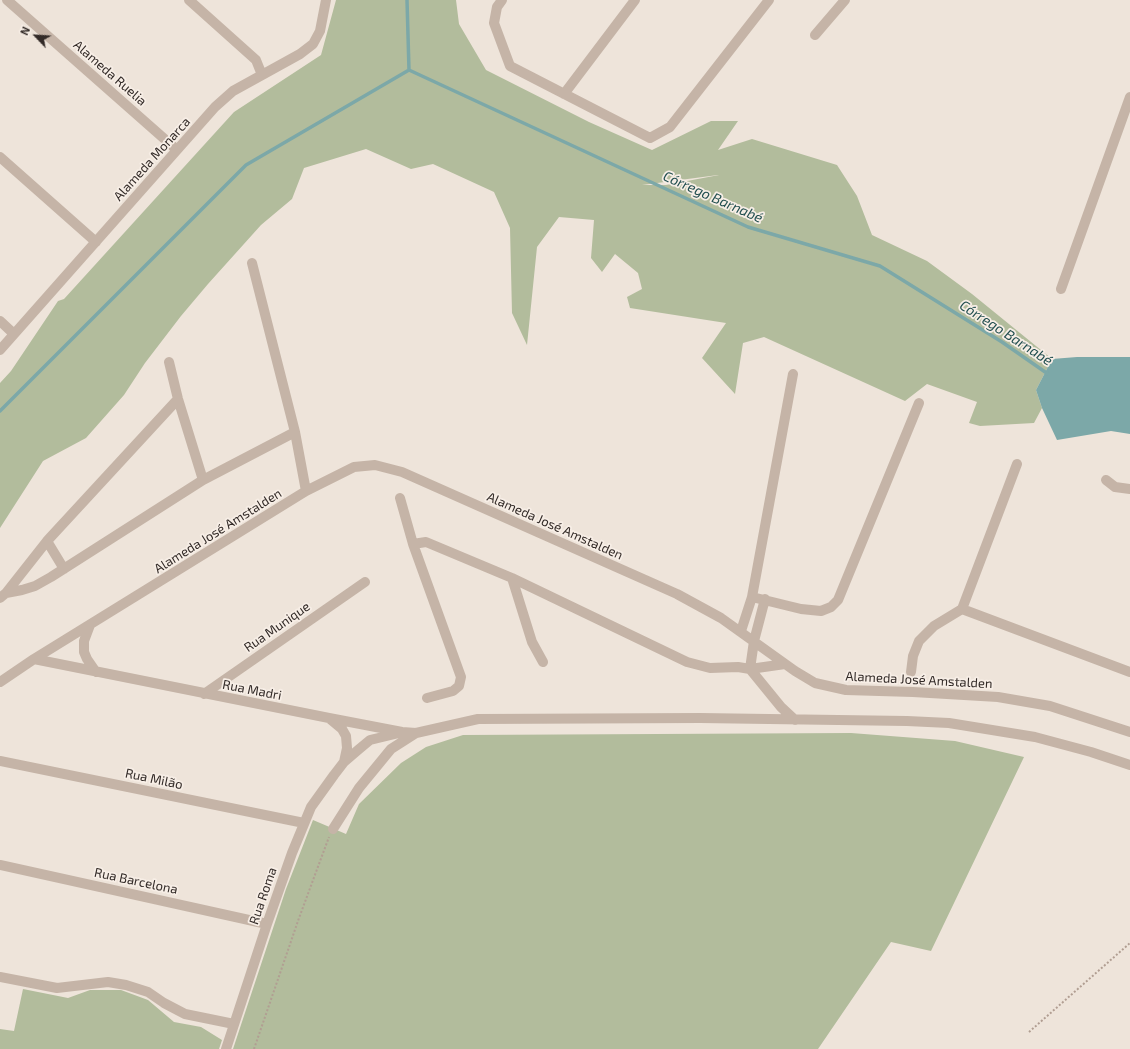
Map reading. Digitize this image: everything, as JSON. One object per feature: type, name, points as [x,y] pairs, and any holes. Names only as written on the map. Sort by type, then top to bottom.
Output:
[{"type":"street","name":"Alameda Ruelia","points":[[7,0],[177,150]]},
{"type":"street","points":[[189,0],[256,60],[262,75]]},
{"type":"street","name":"Alameda Monarca","points":[[0,350],[215,107],[234,91],[300,54],[313,44],[320,31],[326,0]]},
{"type":"street","points":[[502,0],[497,7],[494,23],[510,66],[650,138],[670,127],[769,0]]},
{"type":"street","points":[[564,94],[636,0]]},
{"type":"street","points":[[815,35],[845,0]]},
{"type":"street","points":[[1061,290],[1130,97]]},
{"type":"street","points":[[0,157],[96,242]]},
{"type":"street","points":[[252,263],[295,432],[306,491]]},
{"type":"street","points":[[0,321],[14,334]]},
{"type":"street","points":[[169,362],[178,399],[203,480]]},
{"type":"street","points":[[741,631],[752,597],[793,374]]},
{"type":"street","points":[[3,595],[47,541],[178,399]]},
{"type":"street","points":[[752,597],[801,609],[821,611],[831,607],[838,600],[919,403]]},
{"type":"street","points":[[3,595],[35,586],[203,480],[295,432]]},
{"type":"street","points":[[912,672],[913,656],[919,641],[934,626],[962,609],[1017,464]]},
{"type":"street","name":"Alameda José Amstalden","points":[[0,682],[34,659],[306,491],[354,467],[375,465],[402,472],[677,594],[721,618],[795,671],[815,683],[846,690],[998,697],[1050,706],[1130,731]]},
{"type":"street","points":[[1106,480],[1115,487],[1130,489]]},
{"type":"street","points":[[400,498],[413,544],[461,676],[459,686],[453,691],[427,698]]},
{"type":"street","points":[[47,541],[64,569]]},
{"type":"street","points":[[413,544],[426,542],[512,578],[687,662],[710,668],[750,668],[785,664]]},
{"type":"street","points":[[512,578],[532,642],[543,662]]},
{"type":"street","name":"Rua Munique","points":[[204,694],[365,582]]},
{"type":"street","points":[[765,600],[754,641],[750,668],[781,707],[795,720]]},
{"type":"street","points":[[962,609],[1130,672]]},
{"type":"street","points":[[90,625],[84,641],[84,652],[96,672]]},
{"type":"street","name":"Rua Madri","points":[[34,659],[204,694],[402,732]]},
{"type":"street","points":[[328,718],[342,729],[346,736],[347,748],[344,762]]},
{"type":"street","points":[[402,732],[416,733],[478,720],[700,718],[907,721],[949,723],[1035,737],[1091,752],[1130,766]]},
{"type":"street","name":"Rua Roma","points":[[226,1049],[267,924],[304,823],[312,807],[321,791],[344,762],[370,740],[402,732]]},
{"type":"street","points":[[333,829],[360,788],[384,757],[391,749],[416,733]]},
{"type":"street","name":"Rua Milão","points":[[0,761],[304,823]]},
{"type":"street","name":"Rua Barcelona","points":[[0,865],[267,924]]},
{"type":"street","points":[[0,976],[57,988],[108,982],[126,985],[148,992],[164,1003],[185,1014],[234,1024]]},
{"type":"path","points":[[254,1049],[299,918],[333,829]]},
{"type":"path","points":[[1029,1032],[1130,943]]},
{"type":"green space","points":[[336,0],[456,0],[459,24],[486,70],[589,122],[652,150],[711,121],[738,121],[718,150],[752,139],[837,165],[857,196],[872,235],[927,261],[972,294],[1052,359],[1036,390],[1042,408],[1034,423],[980,426],[969,423],[977,402],[927,384],[905,401],[764,337],[743,343],[735,394],[702,358],[726,323],[630,308],[627,297],[642,289],[638,273],[615,254],[602,272],[591,258],[594,220],[559,217],[537,247],[527,345],[512,313],[510,228],[494,192],[433,164],[411,169],[366,149],[304,168],[292,199],[261,225],[208,284],[145,363],[124,395],[86,438],[43,461],[0,528],[0,383],[11,371],[58,301],[64,299],[234,112],[321,55]],"holes":[[[719,175],[666,185],[642,185]]]},
{"type":"green space","points":[[851,733],[955,741],[1024,757],[931,951],[891,942],[818,1049],[233,1049],[286,889],[313,820],[346,834],[359,804],[401,763],[426,747],[463,735]]},
{"type":"green space","points":[[23,989],[68,998],[90,990],[121,990],[148,1000],[174,1022],[201,1027],[222,1040],[219,1049],[0,1049],[0,1029],[14,1031]]},
{"type":"water","points":[[1077,357],[1130,357],[1130,434],[1111,431],[1057,440],[1042,408],[1036,390],[1052,359]]},
{"type":"waterway","name":"Córrego Barnabé","points":[[407,0],[409,70],[748,227],[880,266],[1002,342],[1048,374]]},
{"type":"waterway","points":[[0,411],[246,165],[409,70]]}]
